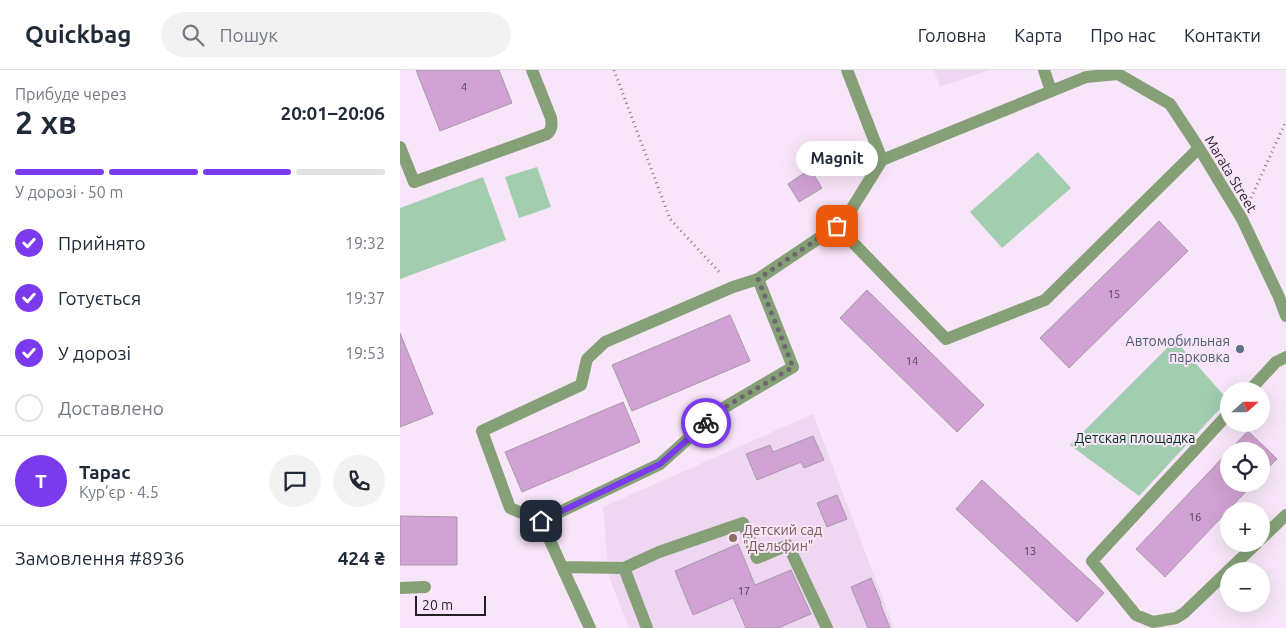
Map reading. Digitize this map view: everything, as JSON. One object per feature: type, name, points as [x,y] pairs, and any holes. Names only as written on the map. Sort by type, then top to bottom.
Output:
[{"type":"street","points":[[400,147],[414,182],[547,134],[552,126],[532,70]]},
{"type":"street","points":[[847,70],[882,160]]},
{"type":"street","points":[[1044,70],[1052,91]]},
{"type":"street","points":[[590,628],[541,521],[510,508],[482,430],[581,384],[587,359],[605,342],[734,287],[758,279],[844,222],[882,160],[1086,77],[1120,72]]},
{"type":"street","name":"Marata Street","points":[[1120,72],[1170,104],[1242,219],[1286,316]]},
{"type":"street","points":[[837,226],[946,340],[1045,300],[1199,148]]},
{"type":"street","points":[[541,521],[660,464],[720,410],[793,367],[758,279]]},
{"type":"street","points":[[1257,382],[1276,362],[1286,357]]},
{"type":"street","points":[[1220,423],[1092,561],[1136,615],[1153,622],[1176,618],[1184,613],[1248,552]]},
{"type":"street","points":[[1270,530],[1286,514]]},
{"type":"street","points":[[562,567],[624,568],[659,552],[743,523],[758,558],[788,545],[827,628]]},
{"type":"street","points":[[624,568],[647,628]]},
{"type":"street","points":[[400,588],[425,587]]},
{"type":"path","points":[[614,70],[670,219],[734,287]]},
{"type":"path","points":[[1242,219],[1286,121]]},
{"type":"shaded area","points":[[934,70],[989,70],[940,87]]},
{"type":"shaded area","name":"Детский сад \"Дельфин\"","points":[[813,414],[894,628],[629,628],[609,577],[603,507]]},
{"type":"green space","points":[[1038,152],[1071,188],[1002,248],[970,212]]},
{"type":"green space","points":[[537,167],[551,207],[519,218],[505,177]]},
{"type":"green space","points":[[483,177],[506,240],[400,279],[400,208]]},
{"type":"green space","name":"Детская площадка","points":[[1175,340],[1220,391],[1220,409],[1139,496],[1070,445]]},
{"type":"building","points":[[416,70],[499,70],[512,103],[440,131]]},
{"type":"building","points":[[810,169],[822,188],[799,202],[788,184]]},
{"type":"building","points":[[1159,221],[1188,251],[1069,368],[1040,338]]},
{"type":"building","points":[[867,290],[984,405],[957,432],[840,318]]},
{"type":"building","points":[[730,315],[750,361],[632,411],[612,365]]},
{"type":"building","points":[[400,333],[433,414],[400,427]]},
{"type":"building","points":[[623,402],[640,442],[522,492],[505,452]]},
{"type":"building","points":[[1247,432],[1259,442],[1238,442]]},
{"type":"building","points":[[813,436],[824,460],[804,468],[801,462],[757,480],[746,454],[770,445],[773,452]]},
{"type":"building","points":[[1270,452],[1277,459],[1270,466]]},
{"type":"building","points":[[1220,460],[1220,492],[1245,492],[1236,502],[1220,502],[1220,519],[1165,577],[1136,549]]},
{"type":"building","points":[[982,480],[1104,593],[1077,622],[956,509]]},
{"type":"building","points":[[837,495],[847,519],[827,527],[817,503]]},
{"type":"building","points":[[400,516],[457,517],[457,565],[400,565]]},
{"type":"building","points":[[738,544],[755,585],[791,570],[811,614],[778,628],[746,628],[733,598],[693,615],[675,571]]},
{"type":"building","points":[[871,578],[890,628],[868,628],[851,587]]},
{"type":"way so far","points":[[706,423],[720,410],[793,367],[758,279],[837,226]]},
{"type":"place","name":"Magnit","points":[[837,226]]},
{"type":"place","name":"Автомобильная парковка","points":[[1240,349]]},
{"type":"place","name":"Детский сад \"Дельфин\"","points":[[733,538]]},
{"type":"route","points":[[541,521],[660,464],[706,423]]}]
